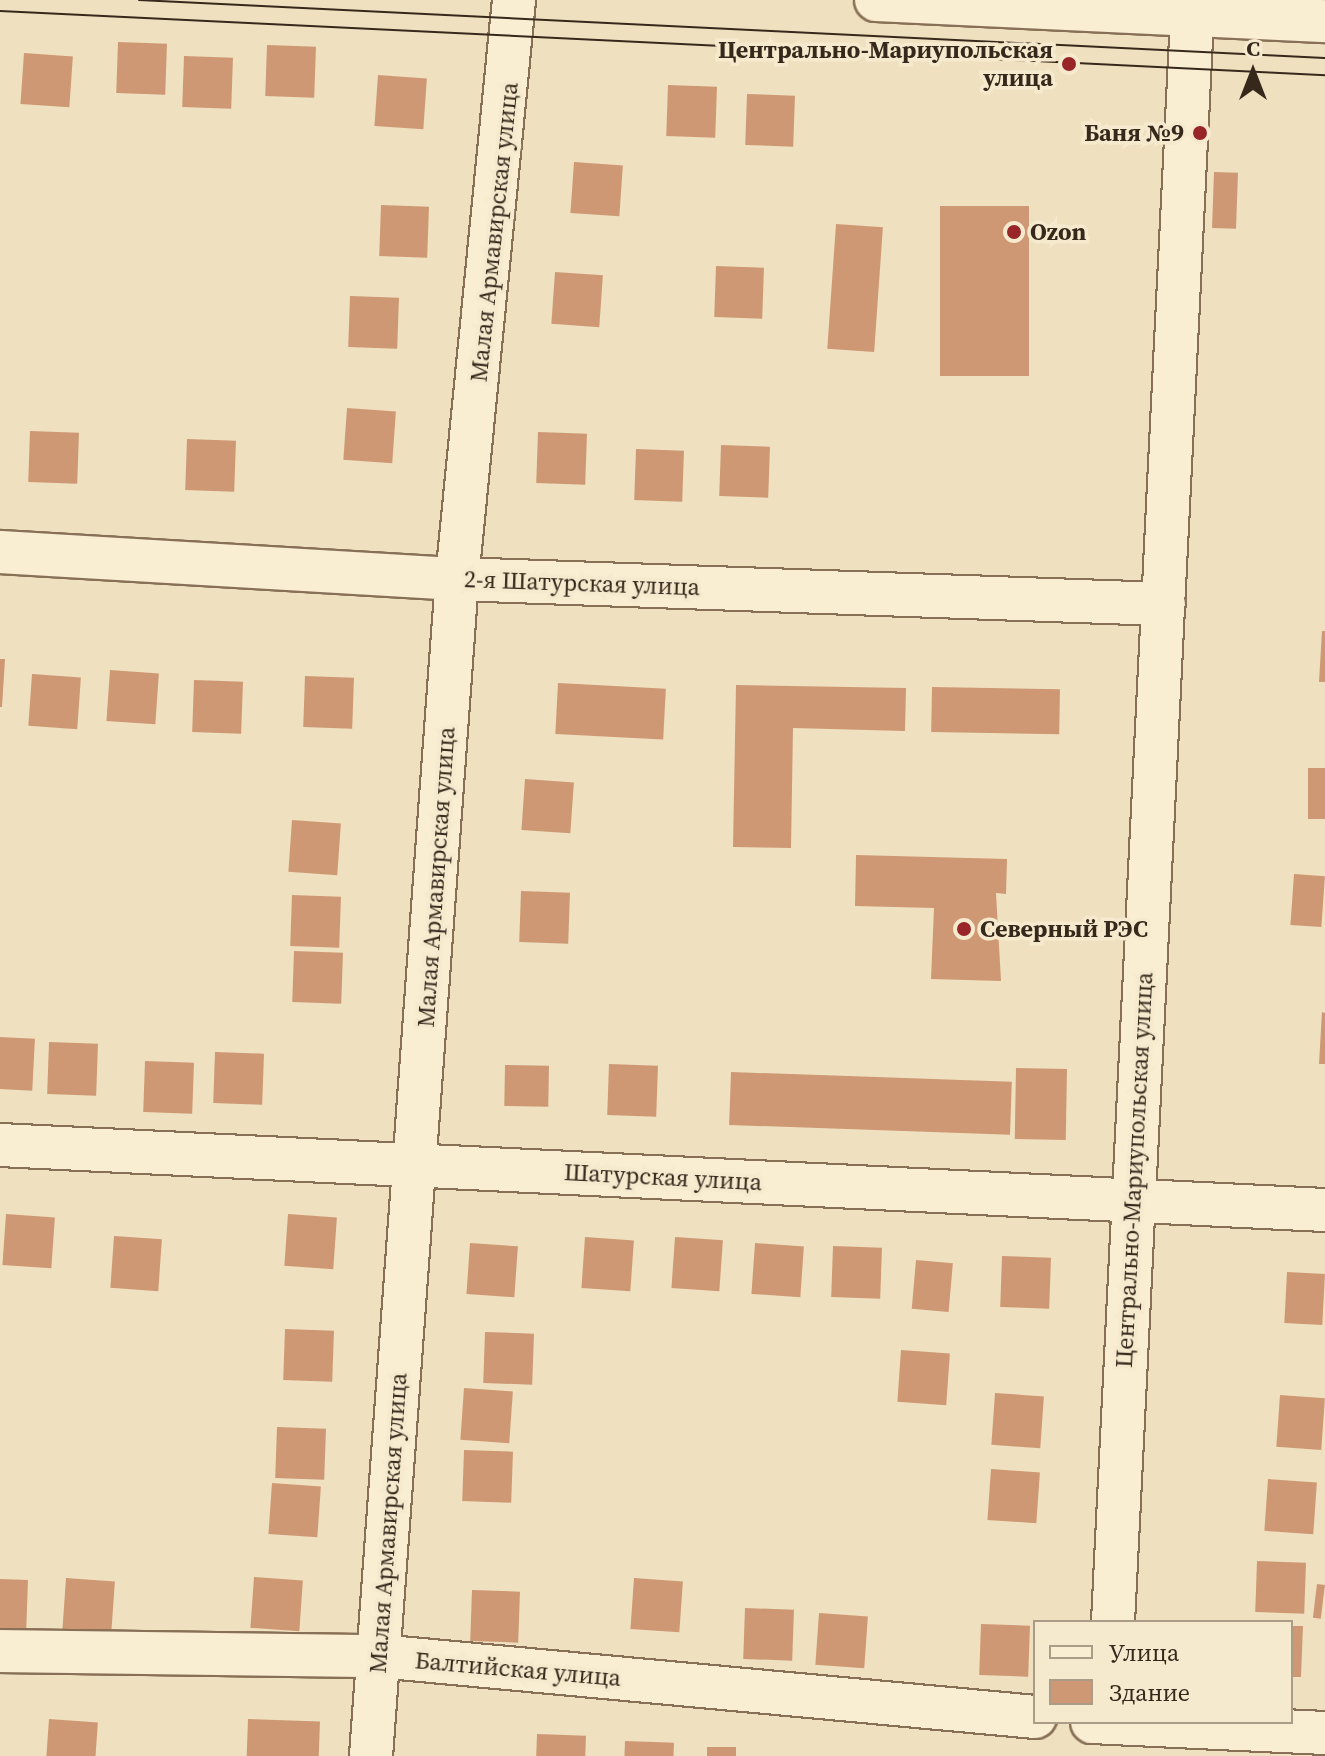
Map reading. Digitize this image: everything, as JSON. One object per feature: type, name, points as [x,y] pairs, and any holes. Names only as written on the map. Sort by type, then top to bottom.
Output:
[{"type":"street","name":"Малая Армавирская улица","points":[[371,1756],[457,579],[514,0]]},
{"type":"street","points":[[876,0],[1192,7],[1325,21]]},
{"type":"street","name":"Центрально-Мариупольская улица","points":[[1113,1620],[1131,1200],[1164,604],[1192,7]]},
{"type":"street","name":"2-я Шатурская улица","points":[[0,552],[457,579],[1164,604]]},
{"type":"street","name":"Шатурская улица","points":[[0,1145],[1325,1210]]},
{"type":"street","name":"Балтийская улица","points":[[0,1651],[378,1656],[1033,1717]]},
{"type":"street","points":[[1104,1731],[1325,1733]]},
{"type":"building","points":[[118,42],[167,44],[165,95],[116,93]]},
{"type":"building","points":[[267,45],[316,47],[314,98],[265,96]]},
{"type":"building","points":[[24,53],[73,56],[69,107],[20,104]]},
{"type":"building","points":[[184,56],[233,58],[231,109],[182,107]]},
{"type":"building","points":[[378,75],[427,78],[423,129],[374,126]]},
{"type":"building","points":[[668,85],[717,87],[715,138],[666,136]]},
{"type":"building","points":[[747,94],[795,96],[793,147],[745,145]]},
{"type":"building","points":[[574,162],[623,165],[619,216],[570,213]]},
{"type":"building","points":[[1214,172],[1238,173],[1236,229],[1212,228]]},
{"type":"building","points":[[381,205],[429,207],[427,258],[379,256]]},
{"type":"building","points":[[940,206],[1029,206],[1029,376],[940,376]]},
{"type":"building","points":[[836,224],[883,227],[874,352],[827,349]]},
{"type":"building","points":[[716,266],[764,268],[762,319],[714,317]]},
{"type":"building","points":[[555,272],[603,275],[599,327],[551,324]]},
{"type":"building","points":[[350,296],[399,298],[397,349],[348,347]]},
{"type":"building","points":[[347,408],[396,411],[392,463],[343,460]]},
{"type":"building","points":[[30,431],[79,433],[77,484],[28,482]]},
{"type":"building","points":[[538,432],[587,434],[585,485],[536,483]]},
{"type":"building","points":[[187,439],[236,441],[234,492],[185,490]]},
{"type":"building","points":[[721,445],[770,447],[768,498],[719,496]]},
{"type":"building","points":[[636,449],[684,451],[682,502],[634,500]]},
{"type":"building","points":[[1322,631],[1325,631],[1325,682],[1319,682]]},
{"type":"building","points":[[0,659],[5,659],[2,707],[0,707]]},
{"type":"building","points":[[110,670],[159,673],[155,724],[106,721]]},
{"type":"building","points":[[32,674],[81,677],[77,729],[28,726]]},
{"type":"building","points":[[305,676],[354,678],[352,729],[303,727]]},
{"type":"building","points":[[194,680],[243,682],[241,734],[192,732]]},
{"type":"building","points":[[558,683],[666,689],[663,740],[555,734]]},
{"type":"building","points":[[736,685],[906,688],[905,731],[793,728],[791,848],[733,847]]},
{"type":"building","points":[[932,687],[1060,689],[1059,734],[931,732]]},
{"type":"building","points":[[1308,768],[1325,768],[1325,819],[1308,819]]},
{"type":"building","points":[[525,779],[574,782],[570,833],[521,830]]},
{"type":"building","points":[[292,820],[341,823],[337,875],[288,872]]},
{"type":"building","name":"Северный РЭС","points":[[856,855],[1007,859],[1006,894],[996,893],[1001,981],[931,979],[934,908],[855,906]]},
{"type":"building","points":[[1294,874],[1325,876],[1321,927],[1290,925]]},
{"type":"building","points":[[521,891],[570,893],[568,944],[519,942]]},
{"type":"building","points":[[292,895],[341,897],[339,948],[290,946]]},
{"type":"building","points":[[294,951],[343,953],[341,1004],[292,1002]]},
{"type":"building","points":[[1322,1012],[1325,1013],[1325,1064],[1319,1064]]},
{"type":"building","points":[[0,1037],[35,1039],[32,1091],[0,1089]]},
{"type":"building","points":[[49,1042],[98,1044],[96,1096],[47,1094]]},
{"type":"building","points":[[215,1052],[264,1054],[262,1105],[213,1103]]},
{"type":"building","points":[[145,1061],[194,1063],[192,1114],[143,1112]]},
{"type":"building","points":[[609,1064],[658,1066],[656,1117],[607,1115]]},
{"type":"building","points":[[505,1065],[549,1066],[548,1107],[504,1106]]},
{"type":"building","points":[[1016,1068],[1067,1069],[1066,1140],[1015,1139]]},
{"type":"building","points":[[731,1072],[1012,1082],[1010,1135],[729,1125]]},
{"type":"building","points":[[6,1214],[55,1217],[51,1268],[2,1265]]},
{"type":"building","points":[[288,1214],[337,1217],[333,1269],[284,1266]]},
{"type":"building","points":[[114,1236],[162,1239],[158,1291],[110,1288]]},
{"type":"building","points":[[585,1237],[634,1240],[630,1291],[581,1288]]},
{"type":"building","points":[[675,1237],[723,1240],[719,1291],[671,1288]]},
{"type":"building","points":[[470,1243],[518,1246],[514,1297],[466,1294]]},
{"type":"building","points":[[755,1243],[804,1246],[800,1297],[751,1294]]},
{"type":"building","points":[[833,1246],[882,1248],[880,1299],[831,1297]]},
{"type":"building","points":[[1002,1256],[1051,1258],[1049,1309],[1000,1307]]},
{"type":"building","points":[[916,1260],[953,1263],[949,1312],[912,1309]]},
{"type":"building","points":[[1287,1272],[1325,1274],[1322,1325],[1284,1323]]},
{"type":"building","points":[[285,1329],[334,1331],[332,1382],[283,1380]]},
{"type":"building","points":[[485,1332],[534,1334],[532,1385],[483,1383]]},
{"type":"building","points":[[901,1350],[950,1353],[946,1405],[897,1402]]},
{"type":"building","points":[[464,1388],[513,1391],[509,1443],[460,1440]]},
{"type":"building","points":[[995,1393],[1044,1396],[1040,1448],[991,1445]]},
{"type":"building","points":[[1280,1395],[1325,1398],[1321,1450],[1276,1447]]},
{"type":"building","points":[[277,1427],[326,1429],[324,1480],[275,1478]]},
{"type":"building","points":[[464,1450],[513,1452],[511,1503],[462,1501]]},
{"type":"building","points":[[991,1469],[1040,1472],[1036,1523],[987,1520]]},
{"type":"building","points":[[1268,1479],[1317,1482],[1313,1534],[1264,1531]]},
{"type":"building","points":[[272,1483],[321,1486],[317,1537],[268,1534]]},
{"type":"building","points":[[1257,1561],[1306,1563],[1304,1614],[1255,1612]]},
{"type":"building","points":[[254,1577],[303,1580],[299,1631],[250,1628]]},
{"type":"building","points":[[66,1578],[115,1581],[111,1632],[62,1629]]},
{"type":"building","points":[[634,1578],[683,1581],[679,1632],[630,1629]]},
{"type":"building","points":[[0,1579],[28,1580],[26,1631],[0,1630]]},
{"type":"building","points":[[1317,1584],[1325,1585],[1321,1619],[1313,1618]]},
{"type":"building","points":[[472,1590],[520,1592],[518,1643],[470,1641]]},
{"type":"building","points":[[745,1608],[794,1610],[792,1661],[743,1659]]},
{"type":"building","points":[[819,1613],[868,1616],[864,1668],[815,1665]]},
{"type":"building","points":[[981,1624],[1030,1626],[1028,1677],[979,1675]]},
{"type":"building","points":[[1293,1626],[1303,1626],[1301,1677],[1293,1677]]},
{"type":"building","points":[[49,1719],[98,1722],[96,1756],[46,1756]]},
{"type":"building","points":[[248,1719],[320,1722],[319,1756],[247,1756]]},
{"type":"building","points":[[537,1734],[586,1736],[585,1756],[536,1756]]},
{"type":"building","points":[[625,1741],[674,1743],[674,1756],[624,1756]]},
{"type":"building","points":[[707,1747],[736,1747],[736,1756],[707,1756]]},
{"type":"tram line","points":[[139,0],[1325,58]]},
{"type":"tram line","points":[[0,11],[1325,75]]},
{"type":"place","name":"Центрально-Мариупольская улица","points":[[1069,64]]},
{"type":"place","name":"Баня №9","points":[[1200,133]]},
{"type":"place","name":"Ozon","points":[[1014,232]]},
{"type":"place","name":"Северный РЭС","points":[[964,929]]}]
